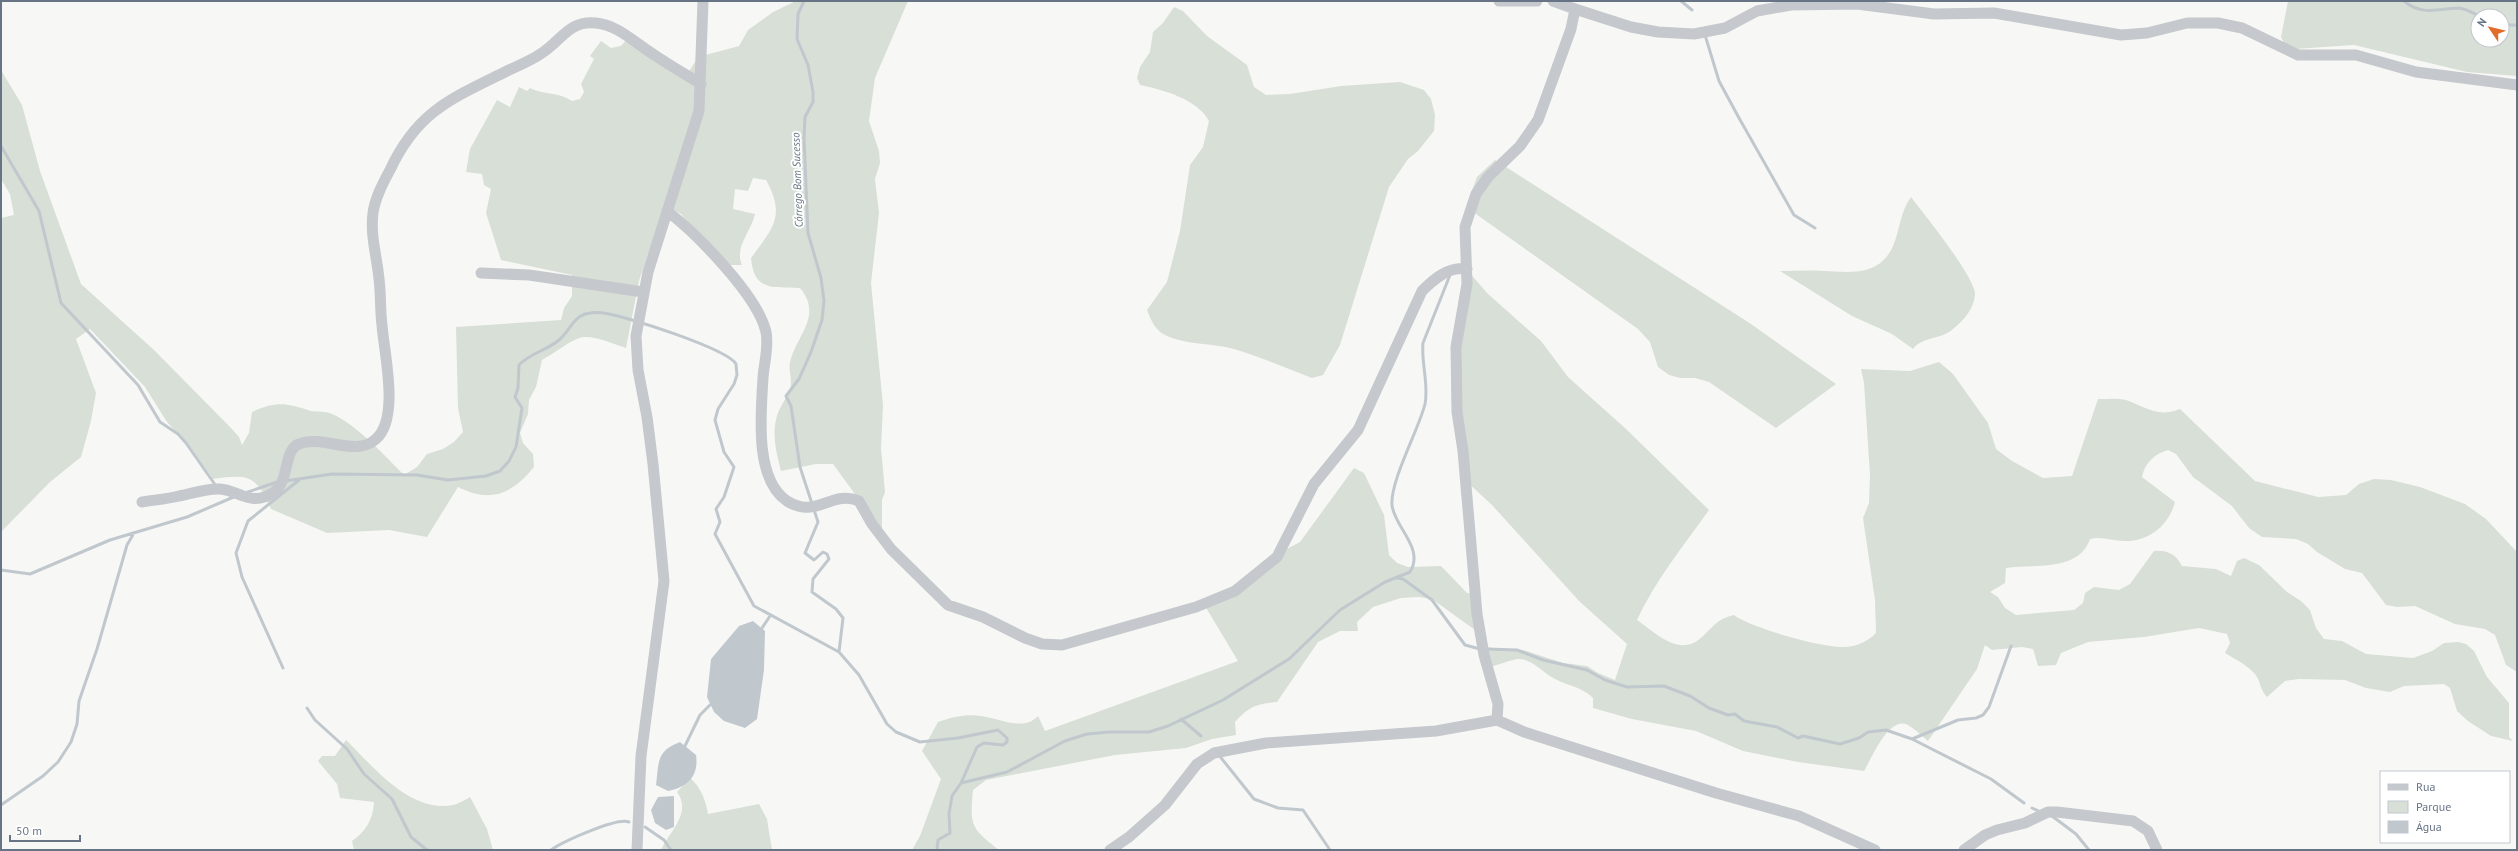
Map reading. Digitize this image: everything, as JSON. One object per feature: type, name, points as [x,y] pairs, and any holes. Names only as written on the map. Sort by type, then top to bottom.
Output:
[{"type":"street","points":[[637,850],[637,798],[641,756],[664,581],[653,464],[647,417],[638,370],[636,336],[643,292],[667,211],[696,123],[701,84],[703,1]]},
{"type":"street","points":[[1499,1],[1538,1]]},
{"type":"street","points":[[1553,1],[1631,27],[1658,32],[1699,34],[1725,28],[1757,11],[1772,7],[1858,3],[1934,14],[1994,13],[2121,35],[2140,34],[2187,23],[2218,23],[2242,28],[2298,54],[2356,55],[2416,72],[2517,85]]},
{"type":"street","points":[[1498,720],[1496,694],[1484,655],[1477,614],[1463,451],[1457,412],[1456,347],[1467,284],[1465,227],[1470,207],[1488,177],[1520,146],[1538,120],[1571,29],[1574,9]]},
{"type":"street","points":[[142,502],[200,491],[221,489],[244,498],[268,495],[282,483],[292,450],[295,445],[316,441],[353,446],[366,446],[377,439],[389,404],[389,379],[373,240],[373,213],[380,189],[399,150],[408,136],[428,115],[468,91],[541,54],[567,29],[584,22],[599,23],[617,29],[701,84]]},
{"type":"street","points":[[667,211],[694,234],[739,284],[763,323],[766,341],[763,377],[763,455],[772,485],[781,496],[794,504],[808,508],[821,507],[842,498],[859,501],[872,524],[891,548],[948,605],[983,617],[1025,638],[1056,646],[1101,635],[1196,607],[1235,591],[1277,557],[1314,484],[1358,430],[1422,291],[1434,280],[1452,269],[1467,269]]},
{"type":"street","points":[[481,273],[528,275],[643,292]]},
{"type":"street","points":[[1110,850],[1129,837],[1165,805],[1197,764],[1220,751],[1266,743],[1436,731],[1498,720],[1524,732],[1716,793],[1799,816],[1875,850]]},
{"type":"street","points":[[1964,850],[1985,835],[1997,830],[2025,824],[2048,812],[2057,812],[2107,820],[2133,821],[2148,831],[2157,850]]},
{"type":"green space","points":[[796,1],[908,1],[875,78],[869,121],[879,151],[880,163],[875,179],[879,213],[871,283],[883,405],[881,448],[885,492],[882,500],[882,531],[833,464],[816,464],[781,471],[775,439],[776,420],[778,412],[790,389],[790,362],[793,352],[806,325],[809,316],[809,307],[800,288],[773,287],[766,285],[756,277],[751,258],[771,230],[776,213],[772,192],[766,180],[753,178],[748,191],[735,189],[733,209],[755,214],[740,252],[742,265],[725,265],[681,214],[674,210],[657,227],[639,281],[626,348],[589,337],[581,338],[574,340],[542,360],[536,387],[529,400],[528,414],[520,433],[523,443],[533,454],[534,467],[517,484],[499,494],[480,495],[458,487],[427,537],[389,530],[327,533],[271,509],[261,489],[250,479],[243,477],[225,477],[213,479],[191,448],[167,422],[145,387],[90,329],[76,339],[96,393],[91,421],[81,457],[50,482],[1,532],[1,218],[14,215],[10,194],[1,179],[1,70],[22,105],[40,171],[81,284],[154,350],[231,428],[239,437],[242,445],[249,433],[252,412],[268,406],[281,404],[294,406],[311,411],[330,413],[351,425],[370,441],[404,475],[417,467],[427,454],[443,449],[454,442],[463,432],[458,408],[456,327],[561,320],[564,308],[572,296],[572,275],[501,260],[486,213],[491,189],[484,185],[482,174],[466,172],[470,149],[497,100],[510,107],[519,87],[527,91],[530,88],[540,92],[562,96],[572,101],[580,99],[584,92],[581,84],[594,59],[590,56],[601,41],[611,48],[621,46],[629,37],[688,73],[698,57],[739,46],[748,30],[773,12]]},
{"type":"green space","points":[[2288,1],[2517,1],[2517,76],[2467,72],[2354,45],[2295,49],[2284,43],[2281,37]]},
{"type":"green space","points":[[1174,7],[1183,11],[1207,36],[1247,65],[1254,87],[1266,95],[1290,94],[1341,86],[1400,82],[1424,90],[1431,99],[1435,115],[1434,131],[1418,151],[1408,159],[1389,187],[1340,345],[1323,375],[1312,378],[1234,349],[1181,341],[1162,333],[1154,324],[1147,310],[1167,282],[1180,231],[1190,165],[1203,147],[1209,121],[1204,113],[1188,101],[1169,93],[1140,85],[1137,78],[1140,67],[1150,52],[1153,32],[1163,23]]},
{"type":"green space","points":[[1495,160],[1748,322],[1836,384],[1776,428],[1709,382],[1695,378],[1680,378],[1669,375],[1658,367],[1650,342],[1638,329],[1466,207],[1477,177]]},
{"type":"green space","points":[[1911,197],[1958,260],[1973,286],[1975,294],[1973,305],[1965,318],[1957,326],[1943,335],[1922,342],[1913,349],[1892,334],[1852,316],[1780,271],[1854,272],[1872,268],[1887,256],[1893,246],[1902,215]]},
{"type":"green space","points":[[1467,270],[1488,294],[1541,341],[1568,377],[1625,428],[1709,510],[1661,577],[1637,620],[1654,633],[1671,643],[1688,645],[1697,641],[1718,621],[1734,615],[1755,626],[1771,631],[1805,641],[1835,646],[1845,647],[1858,645],[1876,633],[1875,600],[1863,518],[1869,503],[1870,475],[1864,383],[1861,369],[1910,371],[1939,362],[1953,374],[1988,423],[1996,449],[2012,461],[2043,478],[2072,476],[2098,399],[2120,399],[2159,412],[2180,409],[2255,481],[2318,497],[2346,495],[2359,484],[2374,479],[2391,480],[2420,487],[2465,504],[2486,519],[2517,552],[2517,672],[2506,665],[2495,635],[2485,629],[2455,624],[2415,606],[2397,607],[2386,605],[2362,573],[2345,569],[2317,552],[2308,544],[2296,539],[2262,537],[2249,528],[2232,506],[2193,477],[2176,454],[2168,450],[2151,459],[2143,472],[2142,477],[2175,502],[2168,518],[2157,530],[2142,539],[2133,541],[2099,538],[2090,539],[2084,550],[2076,557],[2066,562],[2042,566],[2006,568],[2005,583],[1990,592],[1998,597],[2005,608],[2016,615],[2074,610],[2083,603],[2085,593],[2094,587],[2119,590],[2130,584],[2154,551],[2163,551],[2171,554],[2177,558],[2182,566],[2216,569],[2231,576],[2237,561],[2244,558],[2259,565],[2287,592],[2301,601],[2310,610],[2316,628],[2324,639],[2342,641],[2366,654],[2413,658],[2432,651],[2444,643],[2458,642],[2466,644],[2474,651],[2487,677],[2509,703],[2509,737],[2513,741],[2491,736],[2468,721],[2457,711],[2450,688],[2444,684],[2404,686],[2390,692],[2366,688],[2345,680],[2299,679],[2285,681],[2267,697],[2254,673],[2225,653],[2230,643],[2227,634],[2199,628],[2144,637],[2088,642],[2061,653],[2056,665],[2038,666],[2033,649],[2022,647],[1992,650],[1985,645],[1977,669],[1928,741],[1908,725],[1901,724],[1894,726],[1876,748],[1864,771],[1798,762],[1743,751],[1696,731],[1632,719],[1593,708],[1593,698],[1589,694],[1555,679],[1534,664],[1525,660],[1514,660],[1488,667],[1481,647],[1523,650],[1563,663],[1587,666],[1598,673],[1615,680],[1627,644],[1579,601],[1492,505],[1466,481],[1454,399]]},
{"type":"green space","points":[[1354,468],[1364,473],[1384,515],[1389,555],[1397,563],[1408,567],[1441,566],[1467,593],[1475,594],[1475,630],[1432,599],[1419,597],[1401,598],[1373,607],[1357,622],[1358,631],[1340,631],[1318,642],[1277,702],[1253,707],[1235,722],[1236,735],[1212,739],[1186,748],[1115,755],[986,780],[973,790],[972,819],[977,831],[989,843],[999,850],[912,850],[920,836],[941,779],[922,751],[938,722],[960,716],[975,715],[1018,724],[1032,721],[1038,716],[1045,731],[1238,661],[1202,601],[1219,595],[1248,578],[1281,552],[1300,542]]},
{"type":"green space","points":[[346,740],[393,785],[407,795],[422,802],[437,806],[453,805],[470,797],[487,829],[493,850],[354,850],[352,841],[365,829],[368,824],[372,814],[374,802],[340,798],[337,784],[318,761],[322,756],[335,756]]},
{"type":"green space","points":[[690,778],[702,794],[708,814],[759,804],[767,819],[772,850],[661,850],[681,815],[681,800],[677,792]]},
{"type":"water","points":[[753,621],[765,631],[764,670],[757,719],[745,728],[724,721],[714,712],[707,697],[711,659],[739,626]]},
{"type":"water","points":[[680,742],[696,755],[696,769],[691,779],[681,787],[668,791],[656,785],[660,758],[672,745]]},
{"type":"water","points":[[674,796],[674,827],[666,830],[655,823],[651,810],[658,797]]},
{"type":"waterway","name":"Córrego Bom Sucesso","points":[[804,1],[798,14],[797,39],[808,65],[813,92],[813,102],[805,117],[804,138],[808,233],[821,278],[824,301],[822,320],[811,352],[799,379],[786,396],[791,406],[800,467],[818,522],[805,553],[814,560],[823,552],[827,554],[829,559],[813,579],[812,592],[836,609],[843,618],[839,652]]},
{"type":"waterway","points":[[1681,1],[1692,10]]},
{"type":"waterway","points":[[2404,1],[2417,9],[2423,10],[2461,8],[2470,12]]},
{"type":"waterway","points":[[2510,25],[2517,25]]},
{"type":"waterway","points":[[1705,35],[1719,81],[1794,215],[1815,228]]},
{"type":"waterway","points":[[1,146],[39,211],[61,303],[138,385],[160,422],[178,434],[186,443],[216,486]]},
{"type":"waterway","points":[[961,783],[1007,772],[1065,741],[1087,734],[1109,732],[1149,732],[1168,726],[1223,700],[1289,659],[1340,610],[1385,582],[1410,572],[1414,563],[1414,554],[1394,513],[1392,505],[1393,495],[1395,483],[1425,404],[1426,389],[1423,343],[1450,275]]},
{"type":"waterway","points":[[285,481],[332,474],[417,475],[448,480],[486,476],[500,471],[509,461],[516,447],[522,408],[515,397],[518,388],[519,365],[523,361],[554,344],[577,319],[585,314],[601,313],[614,315],[652,326],[715,350],[736,364],[737,375],[734,384],[718,409],[715,420],[724,452],[734,467],[724,497],[716,509],[720,522],[715,534],[754,606],[839,652],[859,675],[887,724],[896,732],[920,742],[958,738],[998,730],[1007,738],[1007,742],[1003,745],[984,743],[977,747],[961,783],[952,796],[949,814],[950,833],[938,840],[937,850]]},
{"type":"waterway","points":[[283,668],[242,577],[236,553],[248,521],[299,480]]},
{"type":"waterway","points":[[245,493],[277,482]]},
{"type":"waterway","points":[[1,570],[30,574],[110,540],[187,517],[236,496]]},
{"type":"waterway","points":[[1,805],[43,776],[58,762],[71,742],[77,724],[79,701],[97,649],[127,545],[134,533]]},
{"type":"waterway","points":[[1397,578],[1403,579],[1432,600],[1465,645],[1480,649]]},
{"type":"waterway","points":[[760,631],[770,616]]},
{"type":"waterway","points":[[1912,739],[1958,720],[1976,718],[1983,715],[1989,707],[2011,646]]},
{"type":"waterway","points":[[1486,649],[1517,650],[1543,660],[1587,670],[1605,680],[1627,687],[1664,686],[1690,696],[1709,708],[1728,715],[1735,714],[1744,721],[1777,727],[1798,738],[1803,736],[1840,744],[1859,738],[1868,732],[1886,730],[1912,739],[1991,779],[2024,803]]},
{"type":"waterway","points":[[684,748],[700,715],[712,703]]},
{"type":"waterway","points":[[307,708],[315,720],[347,749],[364,774],[392,799],[411,837],[427,850]]},
{"type":"waterway","points":[[1181,719],[1201,736]]},
{"type":"waterway","points":[[1218,754],[1254,799],[1278,808],[1303,810],[1330,850]]},
{"type":"waterway","points":[[2032,808],[2041,812]]},
{"type":"waterway","points":[[2052,816],[2076,834],[2089,850]]},
{"type":"waterway","points":[[551,850],[577,836],[613,823],[623,821],[629,822]]},
{"type":"waterway","points":[[645,827],[664,840],[671,850]]}]
